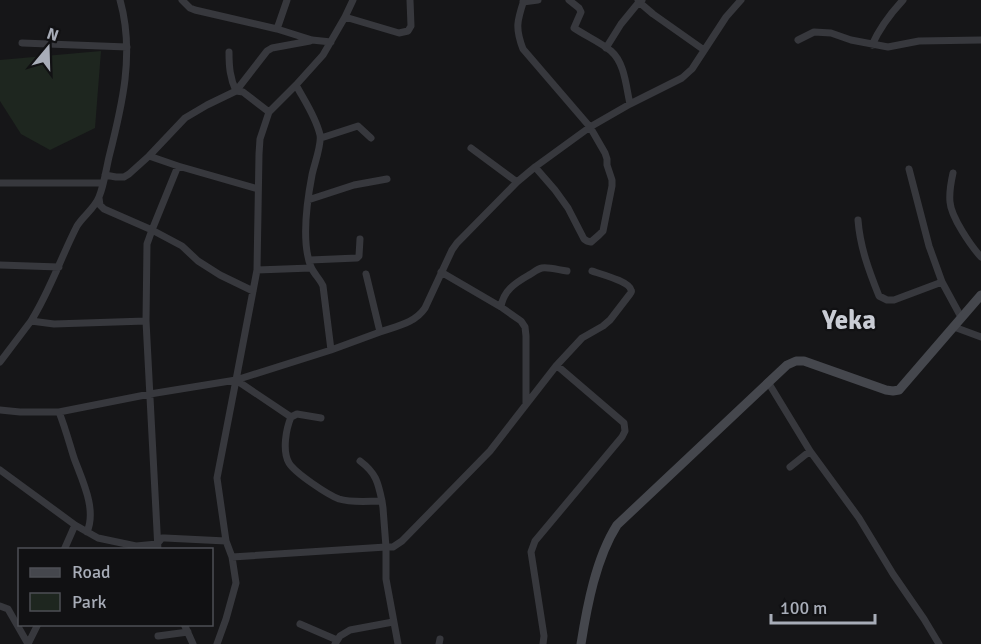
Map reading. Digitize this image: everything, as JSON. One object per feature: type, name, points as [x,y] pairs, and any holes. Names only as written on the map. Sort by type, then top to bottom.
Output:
[{"type":"street","points":[[120,0],[126,25],[125,85],[99,198],[100,205],[182,246],[198,261],[220,275],[253,291]]},
{"type":"street","points":[[182,0],[195,10],[277,29],[312,40],[331,42]]},
{"type":"street","points":[[277,29],[287,0]]},
{"type":"street","points":[[217,644],[236,583],[232,557],[226,541],[217,478],[257,270],[260,139],[269,112],[323,55],[353,0]]},
{"type":"street","points":[[345,17],[399,33],[408,31],[411,26],[410,0]]},
{"type":"street","points":[[535,167],[568,208],[584,239],[591,242],[599,236],[603,231],[612,186],[605,153],[590,127],[523,49],[518,35],[517,26],[524,1],[538,0]]},
{"type":"street","points":[[569,0],[581,12],[574,28],[612,52],[621,66],[630,104]]},
{"type":"street","points":[[0,410],[59,412],[236,380],[331,350],[414,320],[420,315],[457,243],[517,182],[590,127],[682,78],[692,69],[726,17],[741,0]]},
{"type":"street","points":[[872,45],[887,17],[903,0]]},
{"type":"street","points":[[606,48],[621,24],[640,1],[653,14],[704,50]]},
{"type":"street","points":[[798,40],[814,32],[831,33],[851,40],[888,47],[919,41],[981,40]]},
{"type":"street","points":[[105,174],[116,177],[129,174],[185,118],[237,91],[267,51],[312,40]]},
{"type":"street","points":[[21,44],[127,47]]},
{"type":"street","points":[[229,52],[229,72],[237,91]]},
{"type":"street","points":[[296,85],[316,123],[321,138],[312,177],[305,226],[311,264],[323,286],[331,350]]},
{"type":"street","points":[[237,91],[243,92],[269,112]]},
{"type":"street","points":[[321,138],[357,126],[371,138]]},
{"type":"street","points":[[471,148],[517,182]]},
{"type":"street","points":[[149,156],[258,189]]},
{"type":"street","points":[[158,547],[146,321],[147,244],[178,166]]},
{"type":"street","points":[[909,169],[929,246],[942,282],[961,317]]},
{"type":"street","points":[[953,173],[950,195],[952,212],[981,257]]},
{"type":"street","points":[[308,200],[354,185],[387,179]]},
{"type":"street","points":[[0,183],[103,183]]},
{"type":"street","points":[[0,362],[32,321],[82,219],[99,198]]},
{"type":"street","points":[[858,220],[859,238],[866,264],[879,296],[887,300],[894,300],[942,282]]},
{"type":"street","points":[[257,270],[357,258],[360,239]]},
{"type":"street","points":[[0,265],[59,267]]},
{"type":"street","points":[[501,307],[502,300],[510,288],[538,270],[543,268],[567,272]]},
{"type":"street","points":[[232,557],[386,548],[393,547],[402,541],[490,451],[556,366],[582,338],[610,320],[630,294],[630,286],[592,271]]},
{"type":"street","points":[[441,272],[501,307],[521,321],[525,327],[526,404]]},
{"type":"street","points":[[366,273],[380,332]]},
{"type":"street","points":[[580,644],[602,555],[617,525],[787,365],[796,361],[804,361],[886,390],[899,390],[981,295]]},
{"type":"street","points":[[32,321],[54,324],[146,321]]},
{"type":"street","points":[[954,327],[981,337]]},
{"type":"street","points":[[543,644],[544,636],[531,552],[536,541],[625,431],[624,423],[556,366]]},
{"type":"street","points":[[236,380],[291,417]]},
{"type":"street","points":[[768,382],[810,451],[859,518],[939,644]]},
{"type":"street","points":[[59,412],[84,485],[90,520],[87,532]]},
{"type":"street","points":[[321,418],[297,414],[291,417],[285,440],[289,463],[311,483],[339,499],[382,501]]},
{"type":"street","points":[[790,467],[810,451]]},
{"type":"street","points":[[360,461],[375,475],[384,508],[386,579],[398,644]]},
{"type":"street","points":[[0,470],[75,525],[98,538],[136,546],[158,547]]},
{"type":"street","points":[[64,548],[75,525]]},
{"type":"street","points":[[158,547],[162,538],[226,541]]},
{"type":"street","points":[[0,606],[8,609],[28,644]]},
{"type":"street","points":[[300,624],[336,642],[344,632],[393,622]]},
{"type":"street","points":[[28,644],[37,626]]},
{"type":"street","points":[[158,636],[186,628],[193,644]]},
{"type":"green space","points":[[101,51],[95,128],[50,150],[21,134],[0,101],[0,60]]},
{"type":"district","name":"Yeka","points":[[849,320]]}]
